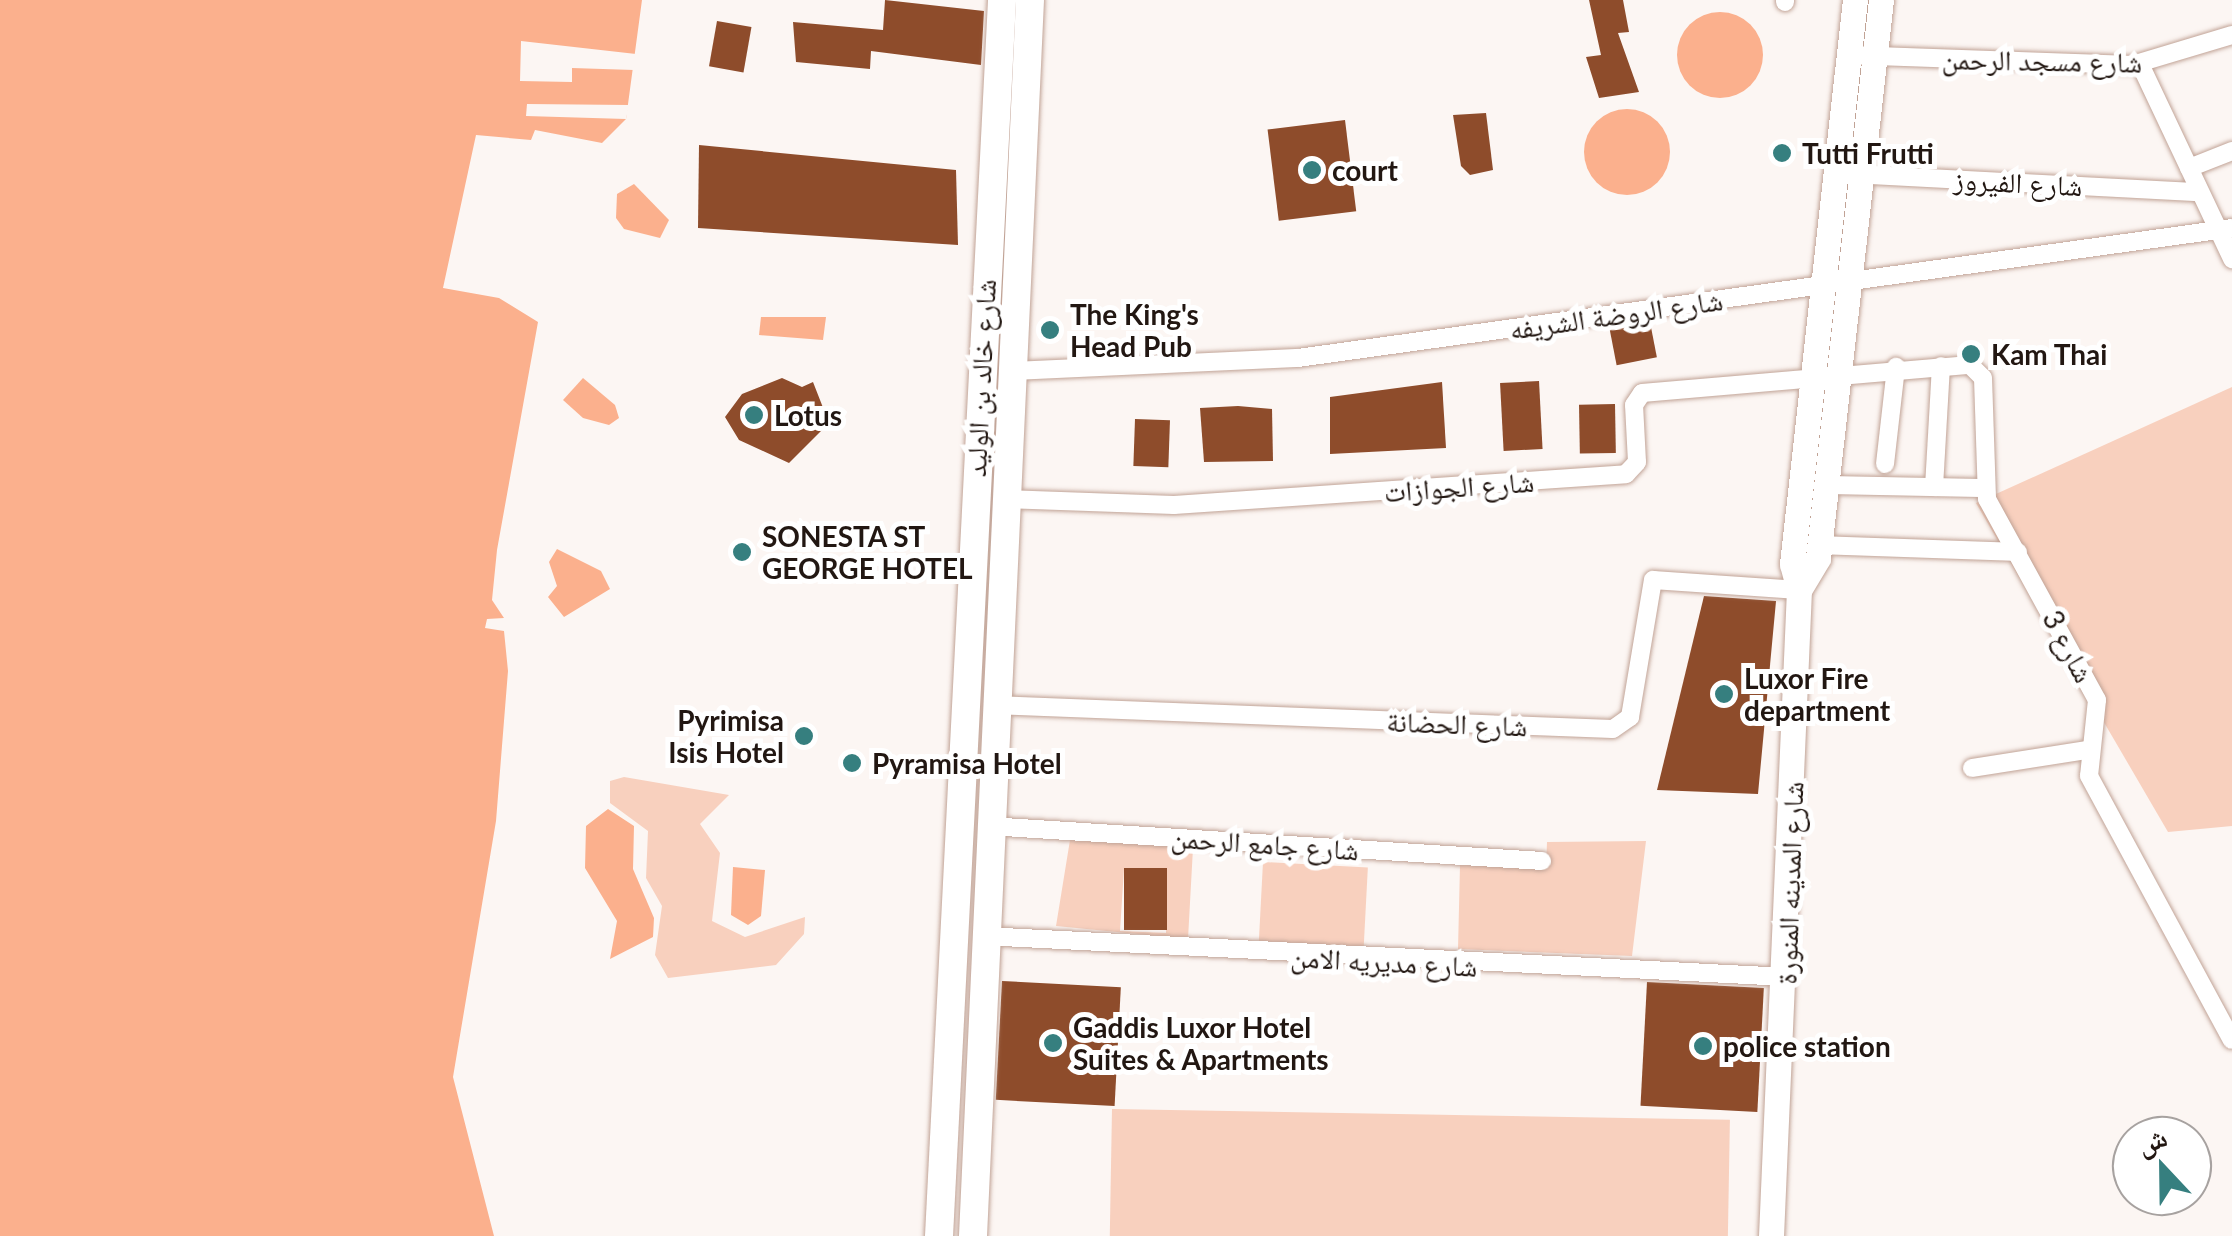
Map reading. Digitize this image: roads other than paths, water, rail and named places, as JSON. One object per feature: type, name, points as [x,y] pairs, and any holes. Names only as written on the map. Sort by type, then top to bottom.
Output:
[{"type":"main road","name":"شارع خالد بن الوليد","points":[[939,1236],[1002,0]]},
{"type":"main road","name":"شارع خالد بن الوليد","points":[[973,1236],[993,704],[1030,0]]},
{"type":"main road","name":"شارع المدينه المنورة","points":[[1798,590],[1814,570],[1819,545],[1840,374],[1836,173],[1855,0]]},
{"type":"main road","name":"شارع المدينه المنورة","points":[[1771,1236],[1786,978],[1798,590],[1792,564],[1813,377],[1862,174],[1882,0]]},
{"type":"main road","points":[[996,101],[1025,102]]},
{"type":"street","name":"شارع مسجد الرحمن","points":[[1848,55],[2140,64],[2232,36]]},
{"type":"street","points":[[2140,64],[2200,192],[2226,230],[2232,259]]},
{"type":"street","points":[[2189,168],[2232,152]]},
{"type":"street","name":"شارع الفيروز","points":[[1836,173],[2200,192]]},
{"type":"street","name":"شارع الروضة الشريفه","points":[[1011,371],[1248,364],[2226,230]]},
{"type":"street","points":[[1934,487],[1942,366]]},
{"type":"street","name":"شارع 3","points":[[1840,374],[1896,367],[1970,366],[1983,378],[1984,488],[2097,700],[2088,750],[2105,812],[2232,1040]]},
{"type":"street","points":[[1885,464],[1896,367]]},
{"type":"street","name":"شارع الجوازات","points":[[1004,499],[1174,505],[1626,474],[1637,462],[1634,405],[1642,393],[1840,374]]},
{"type":"street","points":[[1825,486],[1984,488]]},
{"type":"street","points":[[1819,545],[2018,552]]},
{"type":"street","name":"شارع الحضانة","points":[[993,704],[1613,729],[1630,718],[1653,580],[1798,590]]},
{"type":"street","points":[[1972,768],[2088,750]]},
{"type":"street","name":"شارع جامع الرحمن","points":[[988,826],[1542,861]]},
{"type":"street","name":"شارع مديريه الامن","points":[[983,936],[1786,978]]},
{"type":"place","name":"Tutti Frutti","points":[[1782,153]]},
{"type":"place","name":"court","points":[[1312,170]]},
{"type":"place","name":"The King's Head Pub","points":[[1050,330]]},
{"type":"place","name":"Kam Thai","points":[[1971,354]]},
{"type":"place","name":"Lotus","points":[[754,415]]},
{"type":"place","name":"SONESTA ST GEORGE HOTEL","points":[[742,552]]},
{"type":"place","name":"Luxor Fire department","points":[[1724,694]]},
{"type":"place","name":"Pyrimisa Isis Hotel","points":[[804,736]]},
{"type":"place","name":"Pyramisa Hotel","points":[[852,763]]},
{"type":"place","name":"Gaddis Luxor Hotel Suites & Apartments","points":[[1053,1043]]},
{"type":"place","name":"police station","points":[[1703,1046]]}]
